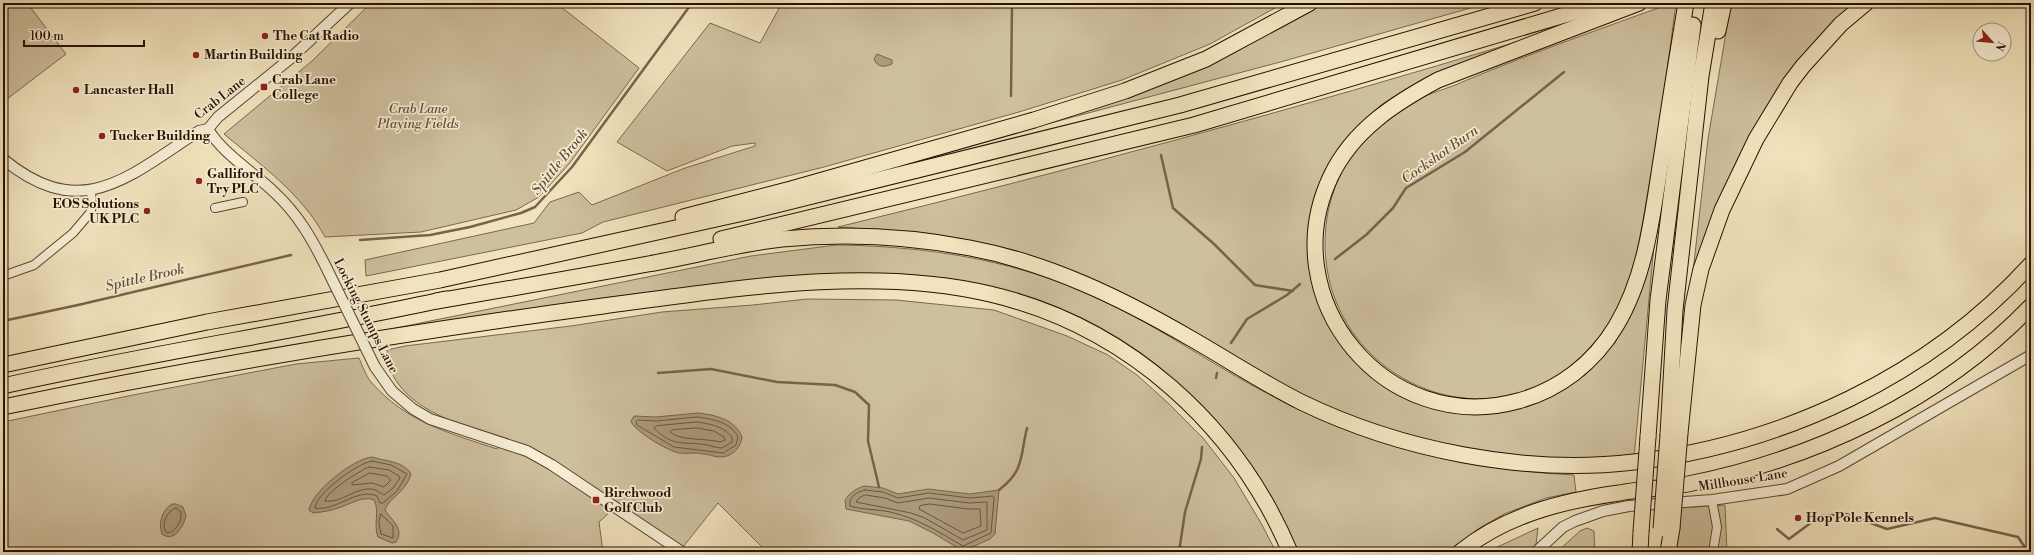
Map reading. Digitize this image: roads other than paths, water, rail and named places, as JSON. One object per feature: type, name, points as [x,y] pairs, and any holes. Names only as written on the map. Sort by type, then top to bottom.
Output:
[{"type":"highway","points":[[440,280],[790,189],[1034,120],[1125,91],[1206,59],[1310,3]]},
{"type":"highway","points":[[3,365],[207,322],[440,280],[748,212],[1180,105],[1535,3]]},
{"type":"highway","points":[[437,301],[720,240],[1194,125],[1605,3]]},
{"type":"highway","points":[[1639,3],[1438,80],[1413,93],[1370,124],[1354,140],[1342,157],[1331,176],[1323,196],[1318,221],[1316,244],[1317,268],[1321,290],[1330,315],[1343,335],[1366,364],[1391,382],[1419,397],[1443,403],[1481,407],[1508,404],[1533,397],[1562,383],[1581,368],[1600,349],[1616,326],[1632,296],[1642,266],[1688,20],[1696,3]]},
{"type":"highway","points":[[1640,552],[1658,300],[1688,20],[1686,3]]},
{"type":"highway","points":[[1668,552],[1666,528],[1674,434],[1693,305],[1701,270],[1722,210],[1756,139],[1790,83],[1803,66],[1841,24],[1866,3]]},
{"type":"highway","points":[[1674,434],[1675,310],[1696,126],[1718,7]]},
{"type":"highway","points":[[3,386],[72,370],[208,346],[437,301],[779,239],[855,236],[930,241],[1012,257],[1090,286],[1152,316],[1234,365],[1304,404],[1380,434],[1455,453],[1507,460],[1564,464],[1602,464],[1633,462],[1701,450],[1754,436],[1812,416],[1859,394],[1911,365],[1948,338],[1992,302],[2031,264]]},
{"type":"highway","points":[[3,407],[130,381],[388,337],[646,300],[828,282],[868,280],[937,285],[989,293],[1060,317],[1124,351],[1153,371],[1180,394],[1210,425],[1242,465],[1262,496],[1290,552]]},
{"type":"highway","points":[[1460,552],[1475,540],[1502,525],[1539,509],[1566,502],[1618,493],[1687,484],[1721,476],[1767,464],[1834,438],[1878,418],[1922,393],[1971,360],[1998,338],[2031,306]]},
{"type":"highway","points":[[1658,552],[1666,528]]},
{"type":"street","name":"Crab Lane","points":[[3,159],[22,174],[47,186],[65,190],[91,190],[128,178],[153,164],[199,131],[208,129],[218,116],[308,43],[350,3]]},
{"type":"street","name":"Locking Stumps Lane","points":[[208,129],[217,140],[275,192],[294,212],[306,228],[375,367],[392,391],[413,409],[430,419],[499,441],[540,458],[682,552]]},
{"type":"street","points":[[3,276],[34,265],[73,233],[90,213],[92,206],[91,190]]},
{"type":"street","points":[[215,208],[242,202]]},
{"type":"street","name":"Millhouse Lane","points":[[1536,552],[1563,527],[1603,511],[1629,506],[1712,500],[1787,488],[1839,466],[2031,355]]},
{"type":"street","points":[[1712,500],[1717,527],[1712,552]]},
{"type":"water","points":[[877,54],[892,60],[892,64],[884,66],[877,64],[874,59]]},
{"type":"water","points":[[698,413],[724,419],[735,426],[742,437],[740,445],[735,452],[723,457],[701,453],[679,453],[667,449],[652,440],[638,430],[631,421],[634,416],[656,417]]},
{"type":"water","points":[[372,457],[404,466],[411,474],[409,481],[390,502],[385,510],[398,528],[399,532],[396,542],[392,543],[378,537],[376,528],[376,504],[374,500],[365,499],[323,512],[313,513],[309,510],[317,494],[334,477],[355,463]]},
{"type":"water","points":[[864,486],[883,488],[898,494],[928,489],[970,494],[999,490],[995,534],[990,539],[963,551],[909,521],[846,509],[845,500],[847,497],[853,491]]},
{"type":"water","points":[[172,504],[183,507],[186,516],[180,529],[170,537],[162,534],[160,526],[163,513]]},
{"type":"waterway","name":"Spittle Brook","points":[[360,240],[430,235],[470,227],[521,213],[535,207],[572,167],[692,3]]},
{"type":"waterway","points":[[1011,96],[1012,3]]},
{"type":"waterway","name":"Cockshot Burn","points":[[1335,259],[1366,235],[1393,208],[1406,188],[1465,152],[1564,72]]},
{"type":"waterway","name":"Cockshot Burn","points":[[1161,155],[1173,208],[1214,244],[1255,285],[1293,291]]},
{"type":"waterway","name":"Spittle Brook","points":[[3,321],[291,255]]},
{"type":"waterway","points":[[1231,343],[1247,319],[1287,295],[1300,284]]},
{"type":"waterway","points":[[658,373],[711,369],[777,382],[835,385],[855,392],[869,405],[868,441],[879,487]]},
{"type":"waterway","points":[[1216,378],[1217,373]]},
{"type":"waterway","points":[[999,490],[1007,483],[1017,469],[1022,455],[1027,428]]},
{"type":"waterway","points":[[1179,552],[1185,512],[1201,459],[1202,447]]},
{"type":"waterway","points":[[1777,529],[1789,539],[1820,516],[1846,514],[1887,529],[1935,518],[2018,537],[2028,552]]},
{"type":"place","name":"The Cat Radio","points":[[265,36]]},
{"type":"place","name":"Martin Building","points":[[196,55]]},
{"type":"place","name":"Crab Lane College","points":[[264,87]]},
{"type":"place","name":"Lancaster Hall","points":[[76,90]]},
{"type":"place","name":"Tucker Building","points":[[102,136]]},
{"type":"place","name":"Galliford Try PLC","points":[[199,181]]},
{"type":"place","name":"EOS Solutions UK PLC","points":[[147,211]]},
{"type":"place","name":"Birchwood Golf Club","points":[[596,500]]},
{"type":"place","name":"Hop Pole Kennels","points":[[1798,518]]},
{"type":"park label","name":"Crab Lane Playing Fields","points":[[418,116]]}]
